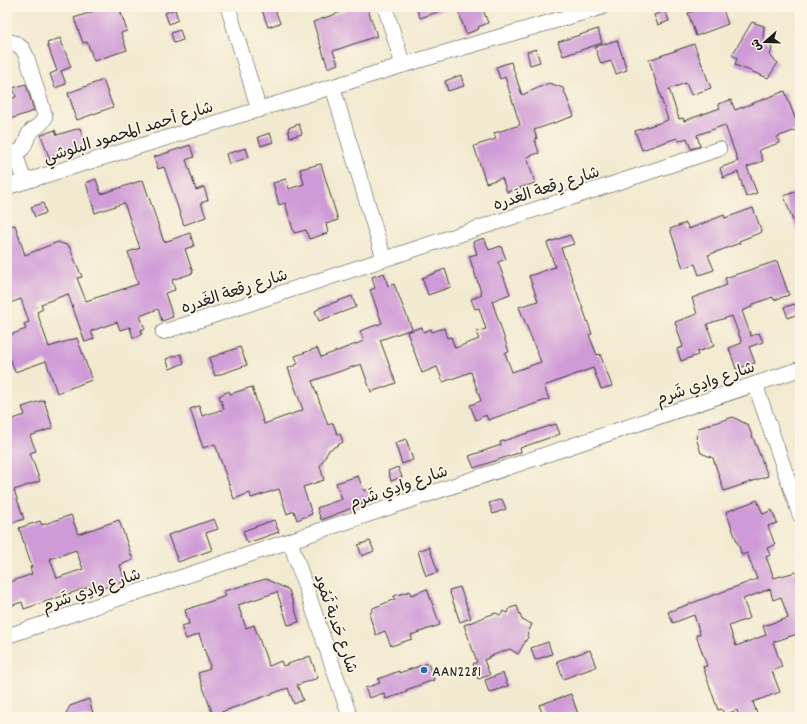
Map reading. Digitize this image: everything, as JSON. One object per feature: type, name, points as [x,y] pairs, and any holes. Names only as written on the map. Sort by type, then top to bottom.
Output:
[{"type":"street","points":[[228,7],[259,110]]},
{"type":"street","points":[[385,7],[403,65]]},
{"type":"street","name":"شارع أحمد المحمود البلوشي","points":[[7,187],[333,88],[403,65],[602,7]]},
{"type":"street","points":[[7,41],[15,43],[23,49],[44,116],[42,124],[34,129],[27,137],[22,148],[11,154],[24,181]]},
{"type":"street","points":[[333,88],[384,259]]},
{"type":"street","name":"شارع رِقعة الغَدره","points":[[163,332],[719,149]]},
{"type":"street","name":"شارع وادِي شَرم","points":[[7,636],[800,369]]},
{"type":"street","points":[[755,384],[800,515]]},
{"type":"street","name":"شارع حَدبة ثَمُود","points":[[290,541],[350,717]]},
{"type":"building","points":[[106,7],[119,7],[127,31],[121,33],[127,50],[94,61],[87,42],[83,43],[74,18]]},
{"type":"building","points":[[261,7],[274,7],[280,23],[268,27]]},
{"type":"building","points":[[355,7],[367,7],[377,36],[333,51],[338,64],[328,68],[313,22]]},
{"type":"building","points":[[416,7],[446,7],[446,9],[420,18]]},
{"type":"building","points":[[457,7],[482,7],[488,23],[478,27],[479,29],[466,34]]},
{"type":"building","points":[[703,7],[722,7],[728,24],[696,36],[688,13]]},
{"type":"building","points":[[175,9],[178,20],[169,24],[165,13]]},
{"type":"building","points":[[665,11],[669,21],[658,25],[654,15]]},
{"type":"building","points":[[752,22],[764,26],[763,39],[770,43],[772,49],[770,56],[778,63],[768,78],[735,65],[737,58],[732,55]]},
{"type":"building","points":[[598,29],[602,43],[563,56],[558,42]]},
{"type":"building","points":[[180,30],[183,40],[174,43],[171,33]]},
{"type":"building","points":[[60,38],[71,67],[61,71],[66,84],[55,88],[50,74],[57,71],[47,43]]},
{"type":"building","points":[[617,40],[627,70],[616,74],[611,61],[601,64],[595,47]]},
{"type":"building","points":[[694,44],[711,88],[691,95],[686,83],[669,89],[679,119],[683,118],[684,121],[720,108],[718,104],[731,100],[735,110],[785,91],[799,129],[777,137],[779,143],[759,150],[763,161],[747,167],[757,193],[746,197],[738,172],[723,178],[720,168],[738,161],[725,125],[697,135],[700,146],[691,149],[687,138],[678,141],[677,138],[642,150],[635,131],[668,120],[649,60]]},
{"type":"building","points":[[536,49],[540,62],[530,65],[527,52]]},
{"type":"building","points":[[511,62],[522,95],[549,83],[563,88],[574,116],[534,130],[539,153],[527,157],[535,183],[507,192],[502,178],[486,183],[474,146],[496,139],[494,133],[520,125],[505,77],[500,79],[496,67]]},
{"type":"building","points":[[461,75],[464,86],[448,91],[445,81]]},
{"type":"building","points":[[103,80],[113,107],[77,120],[68,93]]},
{"type":"building","points":[[26,84],[34,111],[7,120],[7,100],[16,97],[13,88]]},
{"type":"building","points":[[299,124],[302,134],[290,137],[288,128]]},
{"type":"building","points":[[80,128],[86,147],[50,160],[41,135],[55,130],[57,135]]},
{"type":"building","points":[[270,133],[273,142],[261,146],[258,137]]},
{"type":"building","points":[[190,145],[194,157],[186,160],[196,190],[204,187],[208,200],[201,203],[206,217],[184,225],[164,167],[158,169],[154,157]]},
{"type":"building","points":[[246,148],[249,157],[229,164],[226,154]]},
{"type":"building","points":[[321,164],[338,220],[326,224],[328,233],[309,239],[306,230],[294,233],[285,203],[279,205],[273,183],[286,179],[289,189],[304,184],[300,169]]},
{"type":"building","points":[[96,179],[101,194],[143,180],[164,242],[190,233],[194,246],[185,249],[193,273],[172,280],[175,290],[165,293],[173,317],[162,321],[158,309],[140,316],[145,329],[141,330],[142,334],[133,338],[130,327],[120,330],[117,322],[91,331],[94,339],[85,342],[68,294],[41,304],[43,309],[37,312],[49,347],[77,338],[92,380],[57,393],[46,361],[15,372],[7,350],[7,336],[26,329],[24,324],[29,322],[21,299],[7,304],[7,227],[15,225],[25,255],[58,242],[69,246],[82,277],[77,278],[86,301],[138,284],[128,252],[140,248],[124,203],[95,213],[86,183]]},
{"type":"building","points":[[800,190],[800,237],[799,237],[784,196]]},
{"type":"building","points":[[43,203],[46,213],[35,217],[31,207]]},
{"type":"building","points":[[753,208],[762,232],[739,241],[740,243],[708,255],[714,270],[699,275],[695,264],[683,268],[670,229],[686,223],[689,229],[724,215],[725,218]]},
{"type":"building","points":[[570,235],[574,244],[561,248],[592,334],[589,335],[597,355],[600,354],[612,386],[601,389],[593,368],[544,386],[549,399],[488,420],[486,415],[476,420],[470,405],[481,401],[471,372],[443,382],[437,367],[422,373],[407,332],[422,327],[423,332],[431,329],[432,332],[444,328],[447,338],[451,337],[455,348],[479,339],[476,332],[486,329],[479,308],[475,309],[471,299],[482,295],[469,256],[477,254],[473,242],[484,238],[489,250],[501,246],[506,259],[498,262],[510,294],[492,301],[509,352],[505,353],[512,372],[541,362],[519,307],[538,301],[529,276],[555,267],[547,243]]},
{"type":"building","points":[[777,261],[789,295],[774,300],[773,297],[751,305],[752,307],[742,311],[751,336],[759,333],[763,342],[749,347],[755,363],[736,369],[729,348],[742,343],[732,316],[707,324],[714,346],[697,352],[698,355],[681,361],[677,349],[683,347],[675,322],[697,314],[692,298],[727,285],[725,278]]},
{"type":"building","points":[[445,269],[451,287],[428,295],[422,278]]},
{"type":"building","points":[[384,273],[388,286],[394,284],[412,329],[380,340],[396,383],[371,392],[361,364],[312,381],[328,425],[333,423],[337,434],[340,434],[343,442],[329,450],[320,466],[324,480],[303,487],[312,514],[297,520],[294,511],[287,514],[279,489],[251,498],[250,493],[234,499],[215,444],[203,448],[190,409],[199,406],[202,416],[224,409],[219,396],[229,391],[230,394],[252,387],[264,424],[303,410],[288,368],[298,364],[295,356],[317,348],[321,357],[364,341],[360,331],[382,323],[370,290],[375,288],[372,277]]},
{"type":"building","points":[[352,296],[356,307],[319,321],[315,311],[319,308]]},
{"type":"building","points":[[795,304],[798,314],[788,318],[784,307]]},
{"type":"building","points":[[240,347],[247,365],[215,376],[209,358]]},
{"type":"building","points":[[181,354],[184,363],[170,369],[166,359]]},
{"type":"building","points":[[44,400],[53,428],[30,436],[36,451],[30,453],[40,481],[14,490],[24,519],[7,525],[7,421],[25,415],[22,407]]},
{"type":"building","points":[[733,417],[748,425],[768,476],[724,491],[713,458],[701,453],[696,438],[699,428]]},
{"type":"building","points":[[556,424],[560,434],[520,448],[521,452],[474,468],[469,456],[501,445],[500,442]]},
{"type":"building","points":[[406,439],[413,460],[402,464],[395,443]]},
{"type":"building","points":[[398,467],[402,477],[391,481],[388,471]]},
{"type":"building","points":[[358,476],[364,491],[371,488],[375,499],[321,520],[317,508],[342,499],[336,483]]},
{"type":"building","points":[[502,499],[506,509],[493,514],[489,503]]},
{"type":"building","points":[[757,500],[763,514],[772,510],[777,523],[768,526],[775,545],[767,548],[770,555],[766,557],[774,578],[796,572],[800,584],[800,599],[797,601],[800,611],[800,633],[773,642],[782,667],[772,671],[780,692],[753,702],[758,717],[739,717],[737,710],[724,715],[722,709],[718,710],[703,667],[707,666],[696,635],[700,634],[694,615],[673,623],[668,612],[757,579],[747,553],[742,555],[726,512]],"holes":[[[770,589],[773,600],[781,597],[788,618],[763,626],[766,635],[736,646],[729,626],[750,618],[743,599]]]},
{"type":"building","points":[[71,515],[78,534],[119,520],[133,560],[120,565],[125,581],[94,591],[92,586],[24,609],[22,602],[7,607],[7,583],[32,574],[30,567],[32,567],[19,528],[40,521],[42,525]],"holes":[[[76,550],[83,569],[57,578],[50,559]]]},
{"type":"building","points":[[214,519],[218,529],[206,533],[212,550],[178,562],[168,535]]},
{"type":"building","points":[[274,520],[279,532],[247,543],[243,531]]},
{"type":"building","points":[[370,541],[374,551],[362,556],[358,545]]},
{"type":"building","points":[[429,547],[438,572],[426,576],[418,551]]},
{"type":"building","points":[[266,579],[289,590],[299,622],[288,625],[277,592],[238,605],[246,628],[254,625],[269,666],[281,661],[283,666],[310,656],[318,678],[297,685],[303,700],[294,704],[288,688],[213,715],[198,673],[210,669],[210,666],[199,634],[186,639],[181,626],[189,624],[185,610],[226,596],[224,591]]},
{"type":"building","points":[[460,587],[471,618],[460,622],[449,590]]},
{"type":"building","points":[[427,589],[440,625],[411,635],[412,639],[391,646],[385,631],[376,635],[370,617],[373,608],[395,599],[394,596],[410,591],[411,595]]},
{"type":"building","points":[[517,606],[522,620],[532,624],[527,635],[528,637],[518,654],[510,649],[488,657],[489,658],[484,660],[490,675],[478,679],[473,664],[477,662],[464,625],[495,613],[501,615],[503,611],[508,613],[510,608]]},
{"type":"building","points":[[548,642],[552,654],[535,660],[531,648]]},
{"type":"building","points":[[590,650],[596,667],[563,679],[557,661]]},
{"type":"building","points":[[428,663],[434,680],[406,690],[407,692],[386,699],[384,693],[369,698],[365,688],[380,683],[378,679],[399,671],[399,673]]},
{"type":"building","points":[[503,673],[508,686],[489,693],[485,680]]},
{"type":"building","points":[[571,694],[579,717],[544,717],[539,705]]},
{"type":"building","points":[[89,699],[94,717],[64,717],[70,706]]},
{"type":"place","name":"AAN2281","points":[[424,670]]}]
